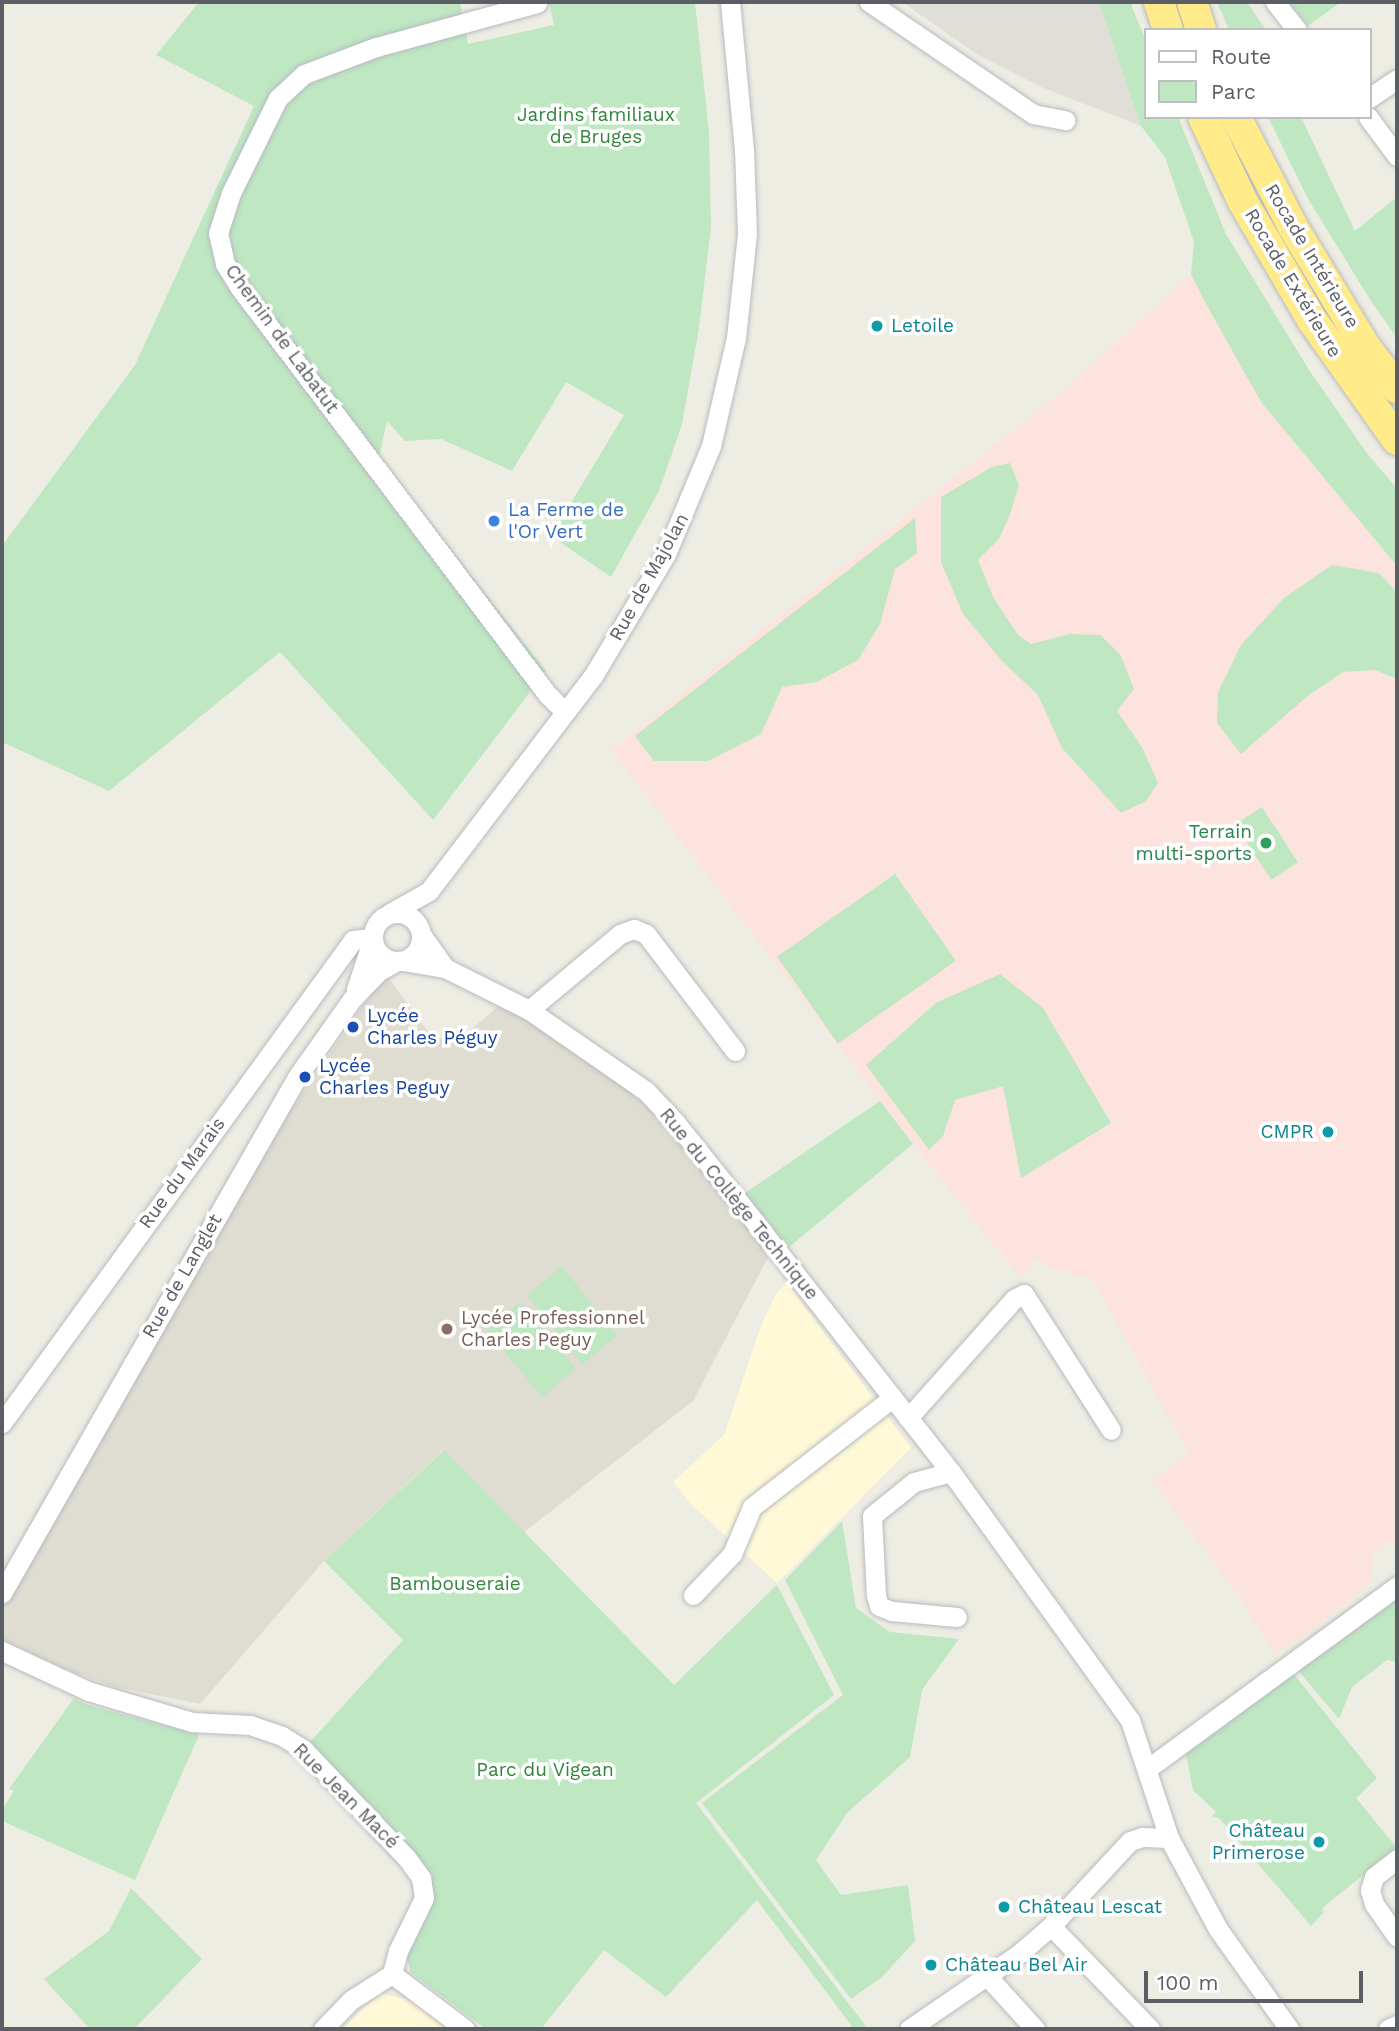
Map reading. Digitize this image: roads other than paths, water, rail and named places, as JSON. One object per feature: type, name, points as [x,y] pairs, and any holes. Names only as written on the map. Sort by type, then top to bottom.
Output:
[{"type":"highway","points":[[1159,2],[1167,28]]},
{"type":"highway","points":[[1192,2],[1200,28]]},
{"type":"highway","name":"Rocade Extérieure","points":[[1204,119],[1243,202],[1306,310],[1397,440]]},
{"type":"highway","name":"Rocade Intérieure","points":[[1237,119],[1317,267],[1366,346],[1397,388]]},
{"type":"street","name":"Rue de Majolan","points":[[390,913],[429,891],[565,712],[628,621],[666,554],[711,446],[737,338],[747,234],[744,150],[730,2]]},
{"type":"street","points":[[869,2],[1033,114],[1065,120]]},
{"type":"street","points":[[1275,2],[1295,28]]},
{"type":"street","name":"Chemin de Labatut","points":[[537,3],[376,47],[304,74],[278,98],[231,193],[218,233],[225,264],[240,288],[547,694],[565,712]]},
{"type":"street","points":[[1371,97],[1397,79]]},
{"type":"street","points":[[1369,119],[1397,156]]},
{"type":"street","name":"Rue de Majolan","points":[[421,931],[429,891]]},
{"type":"street","points":[[390,913],[405,914],[421,931],[419,948],[400,961],[383,957],[373,938],[377,923],[390,913]]},
{"type":"street","points":[[529,1010],[620,934],[634,929],[646,934],[735,1051]]},
{"type":"street","name":"Rue du Collège Technique","points":[[421,931],[445,968]]},
{"type":"street","name":"Rue de Langlet","points":[[352,999],[367,963],[373,938]]},
{"type":"street","name":"Rue du Marais","points":[[2,1423],[353,940],[373,938]]},
{"type":"street","name":"Rue du Collège Technique","points":[[400,961],[445,968],[529,1010],[604,1060],[646,1091],[662,1107],[951,1472],[1130,1720],[1169,1838],[1218,1929],[1289,2029]]},
{"type":"street","name":"Rue de Langlet","points":[[2,1592],[284,1098],[352,999],[379,971],[400,961]]},
{"type":"street","points":[[908,1418],[1014,1299],[1024,1294],[1111,1430]]},
{"type":"street","points":[[693,1595],[732,1554],[752,1507],[892,1398]]},
{"type":"street","points":[[951,1472],[914,1482],[872,1516],[879,1606],[892,1611],[957,1617]]},
{"type":"street","name":"Rue de Langlet","points":[[2,1576],[19,1559]]},
{"type":"street","points":[[1147,1769],[1397,1586]]},
{"type":"street","name":"Rue Jean Macé","points":[[2,1651],[88,1691],[192,1722],[250,1724],[282,1736],[304,1750],[406,1857],[421,1878],[424,1898],[398,1951],[392,1975]]},
{"type":"street","points":[[909,2029],[1020,1953],[1051,1926],[1130,1841],[1142,1837],[1169,1838]]},
{"type":"street","points":[[1396,1932],[1374,1904],[1370,1890],[1374,1877],[1397,1859]]},
{"type":"street","points":[[1051,1926],[1150,2029]]},
{"type":"street","points":[[323,2029],[351,2000],[392,1975],[465,2029]]},
{"type":"street","points":[[987,1976],[1035,2029]]},
{"type":"street","points":[[1388,2029],[1397,2025]]},
{"type":"place","name":"Letoile","points":[[877,326]]},
{"type":"place","name":"La Ferme de l'Or Vert","points":[[494,521]]},
{"type":"place","name":"Terrain multi-sports","points":[[1266,843]]},
{"type":"place","name":"Lycée Charles Péguy","points":[[353,1027]]},
{"type":"place","name":"Lycée Charles Peguy","points":[[305,1077]]},
{"type":"place","name":"CMPR","points":[[1328,1132]]},
{"type":"place","name":"Lycée Professionnel Charles Peguy","points":[[447,1329]]},
{"type":"place","name":"Château Primerose","points":[[1319,1842]]},
{"type":"place","name":"Château Lescat","points":[[1004,1907]]},
{"type":"place","name":"Château Bel Air","points":[[931,1965]]},
{"type":"park label","name":"Jardins familiaux de Bruges","points":[[596,126]]},
{"type":"park label","name":"Bambouseraie","points":[[455,1584]]},
{"type":"park label","name":"Parc du Vigean","points":[[545,1770]]}]
